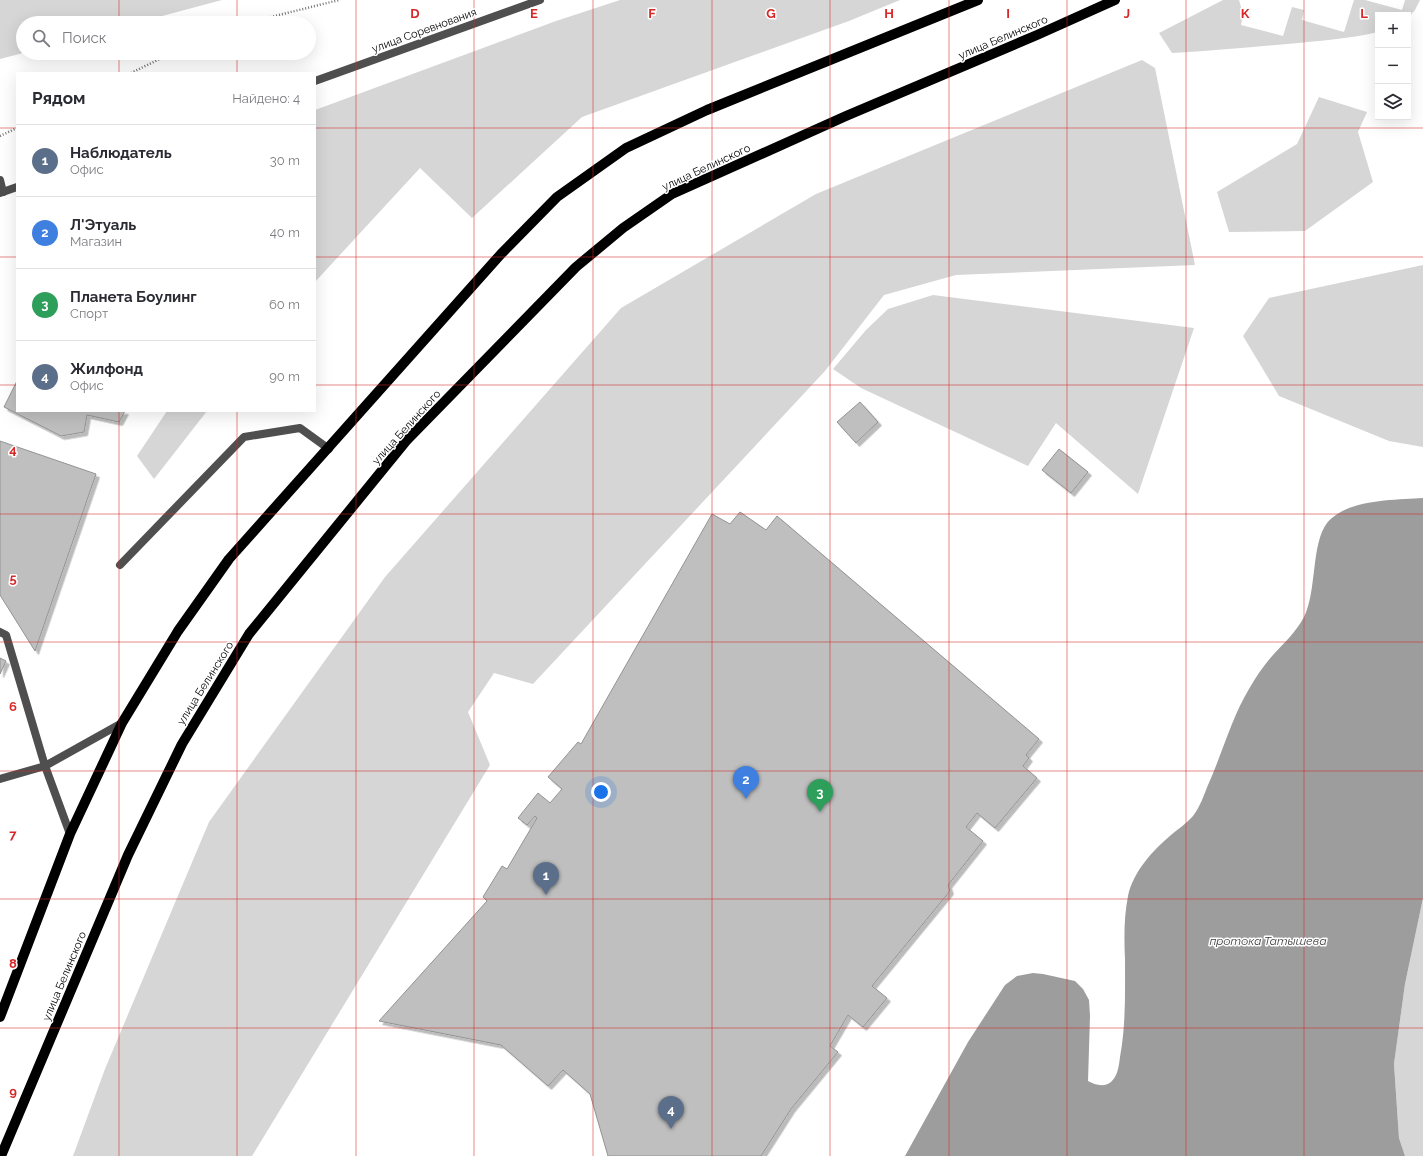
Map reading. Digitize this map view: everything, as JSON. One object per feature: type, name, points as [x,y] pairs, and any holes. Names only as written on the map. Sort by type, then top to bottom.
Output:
[{"type":"main road","points":[[0,1017],[70,834],[122,723],[178,631],[229,559],[329,449],[501,254],[556,197],[626,148],[707,110],[978,0]]},
{"type":"main road","name":"улица Белинского","points":[[1,1156],[128,855],[182,744],[250,634],[406,441],[576,267],[624,228],[672,194],[846,116],[1030,39],[1115,0]]},
{"type":"street","name":"улица Соревнования","points":[[316,81],[540,0]]},
{"type":"street","points":[[0,180],[2,193],[16,187]]},
{"type":"street","points":[[120,564],[244,438],[300,428],[329,449]]},
{"type":"street","points":[[0,632],[6,635],[45,766],[70,834]]},
{"type":"street","points":[[0,779],[45,766],[122,723]]},
{"type":"path","points":[[275,16],[339,0]]},
{"type":"path","points":[[133,72],[158,60]]},
{"type":"path","points":[[0,136],[16,128]]},
{"type":"shaded area","points":[[0,0],[222,0],[162,16],[16,16],[16,55],[0,59]]},
{"type":"shaded area","points":[[620,0],[900,0],[849,21],[582,117],[472,218],[420,168],[316,281],[316,110],[556,21]]},
{"type":"shaded area","points":[[1223,0],[1239,0],[1243,14],[1241,25],[1283,36],[1292,7],[1304,10],[1302,20],[1344,32],[1354,0],[1365,0],[1402,10],[1405,0],[1420,0],[1411,15],[1411,12],[1375,12],[1375,33],[1322,41],[1172,53],[1159,33]]},
{"type":"shaded area","points":[[1142,60],[1155,68],[1195,265],[956,275],[884,295],[825,371],[533,684],[494,673],[468,712],[490,765],[252,1156],[73,1156],[105,1069],[209,822],[385,577],[621,308],[816,194]]},
{"type":"shaded area","points":[[1319,97],[1367,112],[1358,132],[1373,182],[1305,231],[1229,232],[1217,192],[1297,144]]},
{"type":"shaded area","points":[[1423,265],[1423,447],[1389,441],[1279,396],[1243,336],[1269,298]]},
{"type":"shaded area","points":[[933,295],[1194,328],[1138,494],[1056,423],[1028,466],[861,388],[833,369],[866,330],[888,309]]},
{"type":"shaded area","points":[[166,412],[206,412],[154,479],[137,456]]},
{"type":"shaded area","points":[[1423,898],[1423,1156],[1405,1156],[1399,1138],[1394,1064],[1405,984]]},
{"type":"water","name":"протока Татышева","points":[[1423,498],[1423,898],[1405,984],[1394,1064],[1399,1138],[1405,1156],[905,1156],[968,1042],[1005,985],[1017,976],[1033,973],[1043,974],[1075,981],[1083,989],[1089,1000],[1090,1016],[1088,1081],[1097,1085],[1106,1085],[1114,1079],[1119,1067],[1124,1021],[1124,935],[1126,911],[1128,896],[1134,878],[1145,862],[1164,841],[1193,816],[1200,805],[1232,724],[1254,680],[1273,655],[1294,632],[1304,617],[1311,594],[1318,543],[1327,523],[1346,509],[1359,505],[1385,500]]},
{"type":"building","points":[[16,383],[16,412],[124,412],[119,422],[87,415],[84,432],[61,436],[4,407]]},
{"type":"building","points":[[860,402],[878,422],[856,443],[837,422]]},
{"type":"building","points":[[0,441],[96,474],[35,651],[0,595]]},
{"type":"building","points":[[1059,449],[1088,472],[1071,493],[1042,470]]},
{"type":"building","points":[[740,512],[766,530],[777,516],[1039,739],[1026,755],[1029,758],[1023,766],[1037,778],[995,828],[977,813],[966,827],[983,841],[948,885],[950,891],[872,986],[887,998],[863,1027],[848,1015],[830,1046],[838,1052],[791,1109],[761,1156],[608,1156],[590,1094],[563,1070],[548,1086],[501,1045],[379,1021],[487,901],[483,897],[502,866],[507,869],[537,818],[535,816],[527,825],[518,818],[538,793],[550,803],[562,789],[548,777],[578,742],[581,744],[712,514],[730,524]]},
{"type":"building","points":[[0,658],[6,661],[0,674]]},
{"type":"place","name":"Л'Этуаль","points":[[746,799]]},
{"type":"place","name":"Планета Боулинг","points":[[820,812]]},
{"type":"place","name":"Наблюдатель","points":[[546,895]]},
{"type":"place","name":"Жилфонд","points":[[671,1129]]}]
